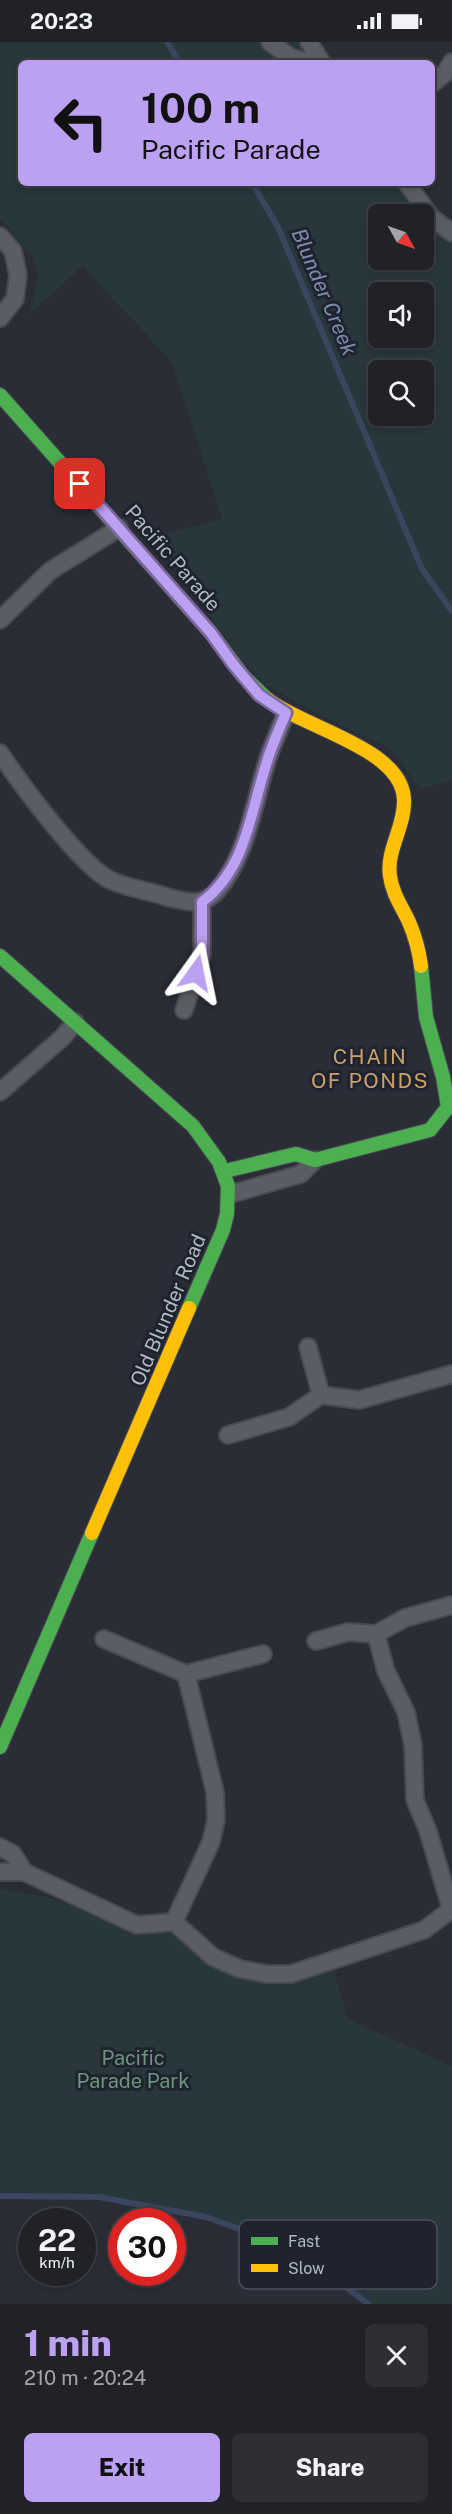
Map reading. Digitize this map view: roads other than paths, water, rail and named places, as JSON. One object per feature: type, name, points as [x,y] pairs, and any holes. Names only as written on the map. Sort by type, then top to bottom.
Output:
[{"type":"street","points":[[270,42],[290,57],[300,60]]},
{"type":"street","points":[[309,42],[320,60]]},
{"type":"street","points":[[435,81],[445,73],[452,62]]},
{"type":"street","points":[[409,186],[431,218],[452,233]]},
{"type":"street","points":[[0,236],[13,251],[18,275],[15,298],[0,318]]},
{"type":"street","name":"Pacific Parade","points":[[0,395],[211,633],[259,695],[286,713],[375,755],[395,775],[405,795],[404,817],[391,849],[389,871],[394,892],[415,935],[428,1026],[446,1086],[450,1108],[430,1130],[315,1160],[301,1174],[231,1194]]},
{"type":"street","points":[[0,620],[50,571],[119,528]]},
{"type":"street","points":[[0,753],[17,779],[91,868],[111,880],[184,902],[202,902],[217,891],[237,862],[265,766],[286,713]]},
{"type":"street","points":[[184,1010],[202,955],[202,902]]},
{"type":"street","name":"Old Blunder Road","points":[[0,956],[193,1126],[213,1148],[225,1171],[231,1194],[230,1212],[223,1230],[0,1747]]},
{"type":"street","points":[[0,1092],[63,1038],[75,1022]]},
{"type":"street","name":"Pacific Parade","points":[[225,1171],[296,1154],[315,1160]]},
{"type":"street","points":[[308,1347],[321,1395]]},
{"type":"street","points":[[228,1435],[289,1417],[321,1395],[359,1400],[452,1374]]},
{"type":"street","points":[[316,1641],[348,1632],[376,1634],[405,1618],[452,1605]]},
{"type":"street","points":[[0,1872],[24,1872],[137,1924],[174,1922],[213,1957],[240,1969],[267,1974],[291,1974],[424,1930],[451,1909],[428,1831],[415,1800],[413,1744],[406,1712],[386,1671],[376,1634]]},
{"type":"street","points":[[104,1639],[186,1674],[263,1654]]},
{"type":"street","points":[[174,1922],[211,1842],[216,1820],[215,1792],[191,1704],[186,1674]]},
{"type":"street","points":[[0,1847],[13,1854],[24,1872]]},
{"type":"waterway","name":"Blunder Creek","points":[[167,42],[178,60]]},
{"type":"waterway","name":"Blunder Creek","points":[[254,186],[278,227],[422,569],[452,611]]},
{"type":"waterway","name":"Blunder Creek","points":[[0,2196],[99,2197],[206,2217],[239,2229]]},
{"type":"waterway","name":"Blunder Creek","points":[[348,2289],[368,2304]]},
{"type":"district","name":"CHAIN OF PONDS","points":[[370,1069]]},
{"type":"park label","name":"Pacific Parade Park","points":[[133,2070]]}]
